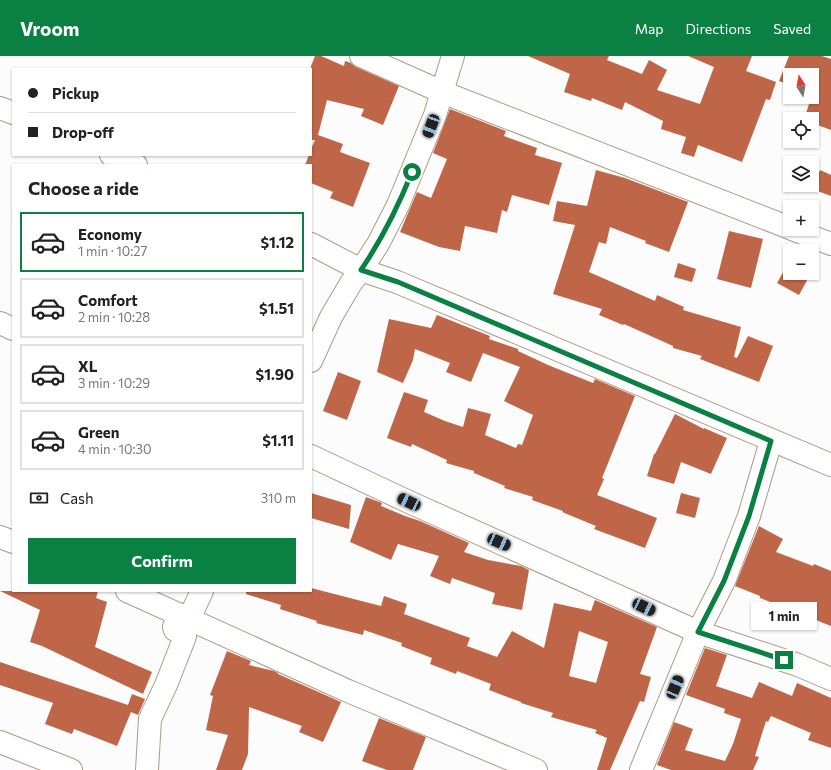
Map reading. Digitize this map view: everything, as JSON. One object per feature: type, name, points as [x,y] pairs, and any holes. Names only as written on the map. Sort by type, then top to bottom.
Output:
[{"type":"street","points":[[361,56],[442,92],[783,226]]},
{"type":"street","points":[[312,359],[331,317],[351,283],[378,244],[398,205],[436,115],[453,56]]},
{"type":"street","points":[[0,108],[12,113]]},
{"type":"street","points":[[114,156],[134,164]]},
{"type":"street","points":[[810,236],[831,244]]},
{"type":"street","points":[[312,245],[361,270],[398,282],[771,441],[831,465]]},
{"type":"street","points":[[0,323],[12,329]]},
{"type":"street","points":[[641,770],[698,632],[724,581],[749,516],[771,441]]},
{"type":"street","points":[[312,456],[409,502],[698,632],[798,665],[831,679]]},
{"type":"street","points":[[0,537],[12,542]]},
{"type":"street","points":[[129,592],[348,692],[536,770]]},
{"type":"street","points":[[147,770],[150,719],[166,685],[185,636],[182,632],[175,630],[174,627],[201,592]]},
{"type":"street","points":[[0,742],[72,770]]},
{"type":"building","points":[[315,56],[321,56],[344,66],[345,61],[399,86],[383,125],[361,116],[364,109],[327,100],[318,135],[343,144],[340,152],[370,163],[353,207],[330,198],[333,192],[312,183],[312,164],[305,164],[309,156],[312,156],[312,147],[315,140],[312,140],[311,66]]},
{"type":"building","points":[[528,56],[609,56],[607,60],[642,74],[649,60],[667,70],[657,90],[700,104],[714,67],[688,56],[752,56],[746,71],[776,82],[770,100],[766,99],[742,162],[698,145],[694,157],[681,153],[686,137],[661,129],[663,121],[625,102],[622,110],[592,98],[591,101],[564,92],[570,74]]},
{"type":"building","points":[[789,56],[822,56],[831,59],[831,130],[819,126],[819,112],[806,112],[809,104],[819,104],[819,68],[784,68]]},
{"type":"building","points":[[783,71],[783,82],[779,81]]},
{"type":"building","points":[[450,109],[506,131],[504,136],[537,148],[535,155],[562,163],[549,205],[512,195],[507,212],[502,210],[497,233],[465,226],[460,251],[439,247],[400,232],[417,192],[431,198],[447,159],[433,153]]},
{"type":"building","points":[[596,170],[625,178],[688,202],[669,252],[610,227],[606,244],[599,242],[589,272],[655,301],[657,295],[684,307],[683,310],[741,327],[734,357],[737,358],[748,336],[773,346],[759,382],[700,359],[702,356],[673,348],[673,346],[624,324],[623,325],[599,315],[602,309],[553,294],[575,225],[553,221],[557,201],[587,206]]},
{"type":"building","points":[[820,170],[831,175],[831,196],[819,192]]},
{"type":"building","points":[[729,231],[763,239],[751,288],[717,279]]},
{"type":"building","points":[[678,263],[696,269],[692,282],[674,277]]},
{"type":"building","points":[[783,272],[783,280],[807,280],[799,295],[777,283]]},
{"type":"building","points":[[437,315],[490,336],[489,339],[518,349],[518,351],[548,365],[593,383],[595,379],[635,396],[602,478],[604,479],[597,495],[657,518],[645,548],[594,529],[596,526],[562,512],[563,511],[532,500],[533,497],[504,488],[505,486],[474,473],[474,471],[446,463],[447,460],[412,444],[411,447],[387,438],[404,392],[428,400],[424,412],[463,427],[468,408],[491,414],[485,435],[516,448],[518,444],[522,445],[533,415],[504,401],[520,367],[483,353],[471,382],[446,372],[450,363],[415,349],[413,360],[403,383],[377,372],[389,319],[431,328]]},
{"type":"building","points":[[338,372],[361,381],[347,420],[323,411]]},
{"type":"building","points":[[675,414],[704,429],[727,438],[711,474],[681,462],[674,484],[647,476],[654,454]]},
{"type":"building","points":[[312,493],[351,505],[349,529],[312,518]]},
{"type":"building","points":[[681,493],[700,498],[695,518],[676,513]]},
{"type":"building","points":[[366,497],[382,503],[381,506],[420,521],[469,543],[464,552],[488,560],[521,566],[529,570],[522,610],[492,604],[495,593],[452,578],[450,584],[430,576],[439,556],[398,544],[391,560],[350,542]]},
{"type":"building","points":[[759,526],[783,539],[776,552],[831,571],[831,626],[760,598],[760,596],[735,586]]},
{"type":"building","points":[[312,588],[381,606],[384,596],[407,604],[404,614],[470,638],[467,646],[497,657],[512,631],[544,648],[554,603],[591,611],[595,600],[657,627],[640,674],[651,677],[644,702],[640,701],[610,770],[597,770],[607,738],[595,733],[597,730],[551,717],[553,713],[521,703],[489,690],[491,684],[457,671],[456,674],[430,664],[432,658],[401,646],[402,643],[364,630],[363,635],[316,623],[317,621],[280,609],[281,605],[246,594],[246,592],[312,592]],"holes":[[[579,631],[608,642],[596,683],[569,676]]]},
{"type":"building","points":[[0,591],[98,592],[96,598],[107,602],[95,647],[152,672],[143,694],[42,646],[30,642],[40,610]]},
{"type":"building","points":[[705,648],[727,655],[716,686],[752,698],[759,682],[792,696],[797,683],[831,698],[831,748],[808,740],[811,733],[771,716],[768,722],[766,721],[755,756],[759,757],[753,770],[671,770],[657,765],[674,722],[693,729],[685,750],[725,761],[733,744],[741,719],[724,713],[725,709],[686,695]]},
{"type":"building","points":[[227,651],[251,661],[249,665],[274,671],[341,702],[323,742],[299,732],[302,726],[249,707],[248,754],[242,770],[216,770],[228,735],[206,730],[213,696],[210,695]]},
{"type":"building","points":[[0,662],[128,705],[132,694],[145,699],[138,715],[131,712],[117,746],[74,729],[72,734],[45,724],[53,703],[0,685]]},
{"type":"building","points":[[379,718],[426,737],[413,770],[387,770],[362,761]]},
{"type":"route","points":[[412,172],[398,205],[378,244],[361,270],[398,282],[457,308],[511,329],[771,441],[749,516],[724,581],[698,632],[784,660]]}]
